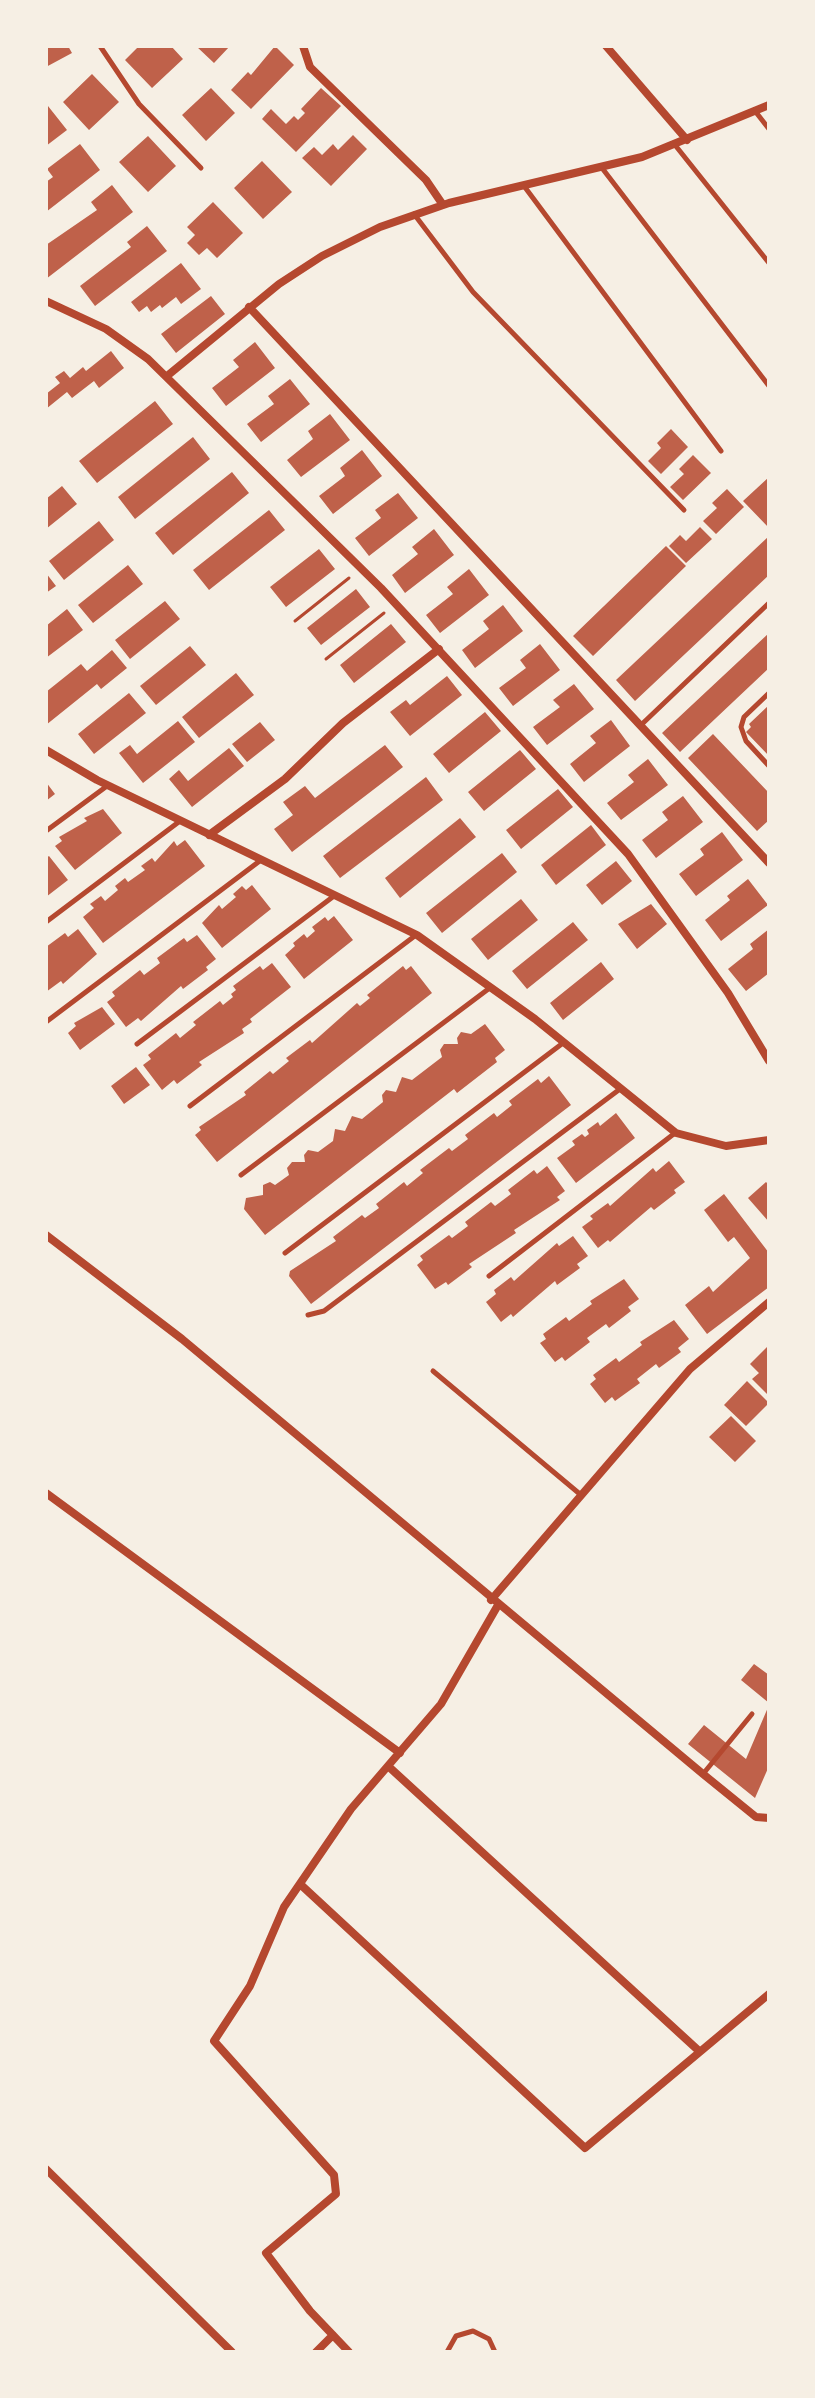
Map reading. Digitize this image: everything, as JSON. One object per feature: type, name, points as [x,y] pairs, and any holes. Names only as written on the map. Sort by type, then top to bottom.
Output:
[{"type":"street","points":[[303,46],[310,67],[426,180],[443,205]]},
{"type":"street","points":[[606,46],[687,140]]},
{"type":"street","points":[[167,376],[249,307],[322,256],[414,214],[602,168],[675,145],[769,105]]},
{"type":"street","points":[[46,301],[106,329],[167,376],[439,649],[628,854],[728,993],[769,1061]]},
{"type":"street","points":[[249,307],[768,859]]},
{"type":"street","points":[[209,835],[285,779],[343,723],[439,649]]},
{"type":"street","points":[[46,750],[180,821],[417,935],[491,986],[676,1133],[726,1146],[769,1140]]},
{"type":"street","points":[[46,1235],[182,1339],[756,1817],[769,1818]]},
{"type":"street","points":[[349,2352],[266,2253],[336,2194],[334,2175],[214,2041],[250,1986],[273,1928],[300,1884],[351,1809],[441,1704],[495,1602],[581,1495],[690,1369],[769,1302]]},
{"type":"street","points":[[46,1493],[400,1753]]},
{"type":"street","points":[[388,1766],[699,2051]]},
{"type":"street","points":[[300,1884],[585,2148],[769,1994]]},
{"type":"street","points":[[46,2169],[232,2352]]},
{"type":"street","points":[[316,2352],[333,2335]]},
{"type":"lane","points":[[100,46],[139,104],[201,168]]},
{"type":"lane","points":[[755,111],[769,129]]},
{"type":"lane","points":[[675,145],[769,263]]},
{"type":"lane","points":[[602,168],[769,386]]},
{"type":"lane","points":[[524,186],[721,451]]},
{"type":"lane","points":[[414,214],[473,292],[684,510]]},
{"type":"lane","points":[[641,725],[769,603]]},
{"type":"lane","points":[[769,693],[744,717],[741,727],[746,741],[769,766]]},
{"type":"lane","points":[[46,831],[108,785]]},
{"type":"lane","points":[[46,922],[180,821]]},
{"type":"lane","points":[[46,1022],[261,860]]},
{"type":"lane","points":[[137,1044],[334,895]]},
{"type":"lane","points":[[190,1106],[417,935]]},
{"type":"lane","points":[[241,1175],[491,986]]},
{"type":"lane","points":[[285,1253],[564,1042]]},
{"type":"lane","points":[[308,1315],[324,1311],[620,1089]]},
{"type":"lane","points":[[489,1276],[676,1133]]},
{"type":"lane","points":[[433,1371],[581,1495]]},
{"type":"lane","points":[[703,1774],[752,1714]]},
{"type":"lane","points":[[447,2352],[456,2336],[473,2331],[489,2339],[495,2352]]},
{"type":"path","points":[[295,621],[361,568]]},
{"type":"path","points":[[326,659],[396,604]]},
{"type":"building","points":[[46,46],[68,46],[72,53],[46,67]]},
{"type":"building","points":[[139,46],[171,46],[183,59],[152,88],[125,60]]},
{"type":"building","points":[[196,46],[230,46],[214,63]]},
{"type":"building","points":[[275,46],[294,65],[251,109],[231,90],[248,72],[251,75]]},
{"type":"building","points":[[92,74],[119,102],[89,130],[63,102]]},
{"type":"building","points":[[211,88],[235,113],[206,141],[182,115]]},
{"type":"building","points":[[321,88],[341,106],[296,152],[262,119],[271,109],[286,124],[294,116],[298,120],[305,113],[301,109]]},
{"type":"building","points":[[48,106],[67,130],[46,146],[46,108]]},
{"type":"building","points":[[353,135],[367,149],[331,186],[302,158],[314,147],[322,155],[333,144],[338,150]]},
{"type":"building","points":[[148,136],[176,166],[148,192],[119,162]]},
{"type":"building","points":[[80,144],[100,170],[46,212],[46,182],[53,177],[47,169]]},
{"type":"building","points":[[262,161],[292,192],[263,219],[234,188]]},
{"type":"building","points":[[112,185],[133,212],[46,279],[46,245],[97,210],[91,202]]},
{"type":"building","points":[[213,202],[243,233],[217,258],[207,248],[199,255],[187,243],[195,235],[187,227]]},
{"type":"building","points":[[147,226],[167,251],[95,306],[80,286],[131,247],[127,242]]},
{"type":"building","points":[[181,263],[201,289],[181,304],[176,297],[162,308],[160,305],[151,312],[147,306],[139,312],[131,302]]},
{"type":"building","points":[[211,296],[225,314],[176,353],[161,334]]},
{"type":"building","points":[[255,342],[275,368],[226,406],[212,388],[239,367],[233,360]]},
{"type":"building","points":[[111,351],[124,368],[99,388],[94,381],[72,398],[67,392],[46,409],[46,394],[60,383],[55,377],[64,371],[70,378],[83,367],[86,371]]},
{"type":"building","points":[[290,379],[310,404],[261,442],[247,424],[274,404],[268,396]]},
{"type":"building","points":[[155,401],[173,424],[97,483],[79,461]]},
{"type":"building","points":[[330,414],[350,440],[301,477],[287,460],[313,439],[308,431]]},
{"type":"building","points":[[671,429],[688,447],[661,474],[648,461],[661,448],[657,443]]},
{"type":"building","points":[[193,437],[210,459],[135,519],[118,497]]},
{"type":"building","points":[[362,450],[382,476],[333,514],[319,496],[345,476],[340,468]]},
{"type":"building","points":[[693,455],[711,473],[683,500],[670,487],[684,474],[679,469]]},
{"type":"building","points":[[232,472],[249,493],[173,555],[155,533]]},
{"type":"building","points":[[769,477],[769,528],[743,501]]},
{"type":"building","points":[[62,486],[77,504],[46,529],[46,499]]},
{"type":"building","points":[[727,489],[744,507],[716,534],[703,521],[717,508],[712,503]]},
{"type":"building","points":[[398,493],[418,518],[369,556],[355,538],[381,518],[375,510]]},
{"type":"building","points":[[269,510],[285,530],[209,590],[193,570]]},
{"type":"building","points":[[99,521],[114,540],[64,580],[49,561]]},
{"type":"building","points":[[700,527],[712,539],[686,563],[669,546],[680,535],[686,541]]},
{"type":"building","points":[[434,529],[454,555],[405,593],[392,575],[418,554],[412,547]]},
{"type":"building","points":[[769,536],[769,575],[635,701],[616,680]]},
{"type":"building","points":[[666,546],[686,566],[593,656],[573,636]]},
{"type":"building","points":[[319,549],[335,569],[286,607],[270,587]]},
{"type":"building","points":[[128,565],[143,584],[93,623],[78,605]]},
{"type":"building","points":[[469,569],[489,595],[440,633],[426,615],[453,594],[447,587]]},
{"type":"building","points":[[46,573],[56,586],[46,593]]},
{"type":"building","points":[[356,589],[370,607],[321,645],[307,628]]},
{"type":"building","points":[[165,601],[180,619],[130,659],[115,640]]},
{"type":"building","points":[[503,605],[523,631],[475,668],[462,650],[489,629],[483,621]]},
{"type":"building","points":[[67,609],[83,630],[46,658],[46,626]]},
{"type":"building","points":[[391,624],[406,642],[354,683],[340,665]]},
{"type":"building","points":[[769,633],[769,668],[680,752],[662,733]]},
{"type":"building","points":[[540,644],[560,670],[513,706],[499,688],[526,668],[520,660]]},
{"type":"building","points":[[190,646],[206,665],[156,705],[140,686]]},
{"type":"building","points":[[112,650],[127,668],[101,689],[97,684],[46,725],[46,692],[81,664],[87,671]]},
{"type":"building","points":[[236,673],[254,695],[199,738],[182,717]]},
{"type":"building","points":[[447,676],[462,695],[410,736],[390,712],[406,700],[410,705]]},
{"type":"building","points":[[574,684],[594,709],[547,745],[533,727],[560,707],[553,700]]},
{"type":"building","points":[[129,693],[146,713],[94,754],[78,734]]},
{"type":"building","points":[[769,705],[769,756],[746,732],[751,727],[749,724]]},
{"type":"building","points":[[485,712],[501,731],[449,773],[433,754]]},
{"type":"building","points":[[611,720],[630,746],[584,782],[570,764],[596,743],[590,736]]},
{"type":"building","points":[[178,721],[195,742],[143,783],[119,753],[130,745],[137,754]]},
{"type":"building","points":[[260,722],[275,740],[247,762],[232,744]]},
{"type":"building","points":[[713,734],[769,793],[769,820],[757,831],[688,758]]},
{"type":"building","points":[[385,745],[403,767],[292,852],[274,829],[293,815],[283,802],[305,786],[315,798]]},
{"type":"building","points":[[229,748],[244,766],[192,807],[169,779],[179,770],[188,781]]},
{"type":"building","points":[[520,750],[536,769],[484,811],[468,792]]},
{"type":"building","points":[[648,759],[668,785],[621,820],[607,803],[634,782],[628,775]]},
{"type":"building","points":[[426,777],[443,800],[340,878],[323,856]]},
{"type":"building","points":[[46,782],[55,794],[46,801]]},
{"type":"building","points":[[558,789],[573,807],[521,849],[506,830]]},
{"type":"building","points":[[683,796],[703,822],[656,858],[642,840],[668,820],[662,812]]},
{"type":"building","points":[[103,809],[122,833],[75,870],[55,846],[62,841],[59,837],[87,821],[84,818]]},
{"type":"building","points":[[460,818],[476,837],[400,898],[385,878]]},
{"type":"building","points":[[591,825],[606,845],[556,885],[541,865]]},
{"type":"building","points":[[722,832],[743,860],[696,896],[679,874],[704,855],[700,849]]},
{"type":"building","points":[[185,840],[205,866],[103,943],[83,917],[94,908],[90,904],[101,896],[105,901],[118,890],[115,886],[125,878],[128,882],[145,870],[141,866],[152,858],[155,862],[174,841],[177,846]]},
{"type":"building","points":[[502,853],[517,872],[442,933],[426,913]]},
{"type":"building","points":[[49,856],[68,880],[46,897],[46,858]]},
{"type":"building","points":[[616,861],[632,881],[602,905],[586,885]]},
{"type":"building","points":[[748,879],[768,905],[721,941],[705,920],[730,900],[727,896]]},
{"type":"building","points":[[252,885],[271,909],[222,948],[202,923],[219,905],[222,909],[236,897],[233,894],[242,886],[246,890]]},
{"type":"building","points":[[521,899],[538,920],[488,960],[471,939]]},
{"type":"building","points":[[651,904],[667,924],[637,949],[618,924]]},
{"type":"building","points":[[334,916],[353,940],[304,979],[285,955],[304,934],[307,938],[315,931],[312,927],[325,917],[328,921]]},
{"type":"building","points":[[573,922],[588,940],[527,989],[512,971]]},
{"type":"building","points":[[78,929],[97,954],[63,984],[61,981],[46,992],[46,947],[65,933],[68,937]]},
{"type":"building","points":[[769,929],[769,973],[746,991],[728,969],[753,949],[750,944]]},
{"type":"building","points":[[197,935],[216,959],[206,967],[208,970],[183,989],[181,986],[141,1021],[138,1018],[126,1027],[107,1002],[115,996],[112,992],[140,970],[144,975],[160,963],[157,958],[184,938],[187,942]]},
{"type":"building","points":[[601,962],[614,979],[563,1020],[550,1003]]},
{"type":"building","points":[[272,963],[291,987],[250,1019],[252,1022],[242,1029],[244,1033],[199,1062],[202,1065],[177,1084],[174,1080],[162,1090],[143,1065],[151,1059],[148,1055],[176,1033],[180,1038],[196,1025],[193,1022],[220,1001],[223,1005],[233,997],[231,994],[236,990],[233,986],[260,966],[263,970]]},
{"type":"building","points":[[403,966],[406,970],[411,966],[432,993],[217,1162],[195,1135],[201,1130],[199,1127],[246,1095],[244,1092],[270,1071],[273,1074],[289,1061],[286,1058],[310,1040],[312,1043],[357,1003],[360,1006],[370,998],[367,995]]},
{"type":"building","points":[[102,1007],[115,1024],[80,1050],[68,1033],[76,1026],[74,1023]]},
{"type":"building","points":[[485,1024],[505,1050],[495,1058],[497,1062],[457,1093],[454,1089],[265,1235],[244,1209],[246,1198],[263,1195],[263,1185],[270,1182],[275,1185],[289,1175],[287,1168],[292,1162],[305,1162],[304,1155],[308,1150],[318,1152],[333,1141],[335,1129],[345,1131],[352,1116],[362,1119],[383,1102],[382,1095],[386,1090],[396,1092],[402,1077],[412,1080],[442,1057],[440,1050],[444,1044],[458,1044],[457,1038],[461,1032],[471,1034]]},
{"type":"building","points":[[136,1067],[150,1085],[124,1104],[111,1086]]},
{"type":"building","points":[[549,1076],[571,1105],[311,1304],[289,1276],[290,1271],[336,1241],[333,1237],[362,1215],[365,1218],[379,1208],[376,1204],[404,1182],[407,1186],[423,1173],[420,1170],[449,1148],[452,1151],[468,1139],[465,1135],[494,1113],[497,1117],[512,1105],[509,1101],[538,1079],[541,1083]]},
{"type":"building","points":[[616,1113],[635,1138],[576,1183],[557,1158],[575,1145],[572,1141],[582,1134],[585,1137],[589,1134],[587,1130],[598,1122],[600,1126]]},
{"type":"building","points":[[669,1161],[685,1182],[654,1210],[651,1207],[610,1242],[608,1240],[598,1248],[582,1227],[593,1219],[590,1216],[608,1203],[610,1206],[653,1168],[656,1172]]},
{"type":"building","points":[[547,1166],[565,1191],[557,1197],[560,1200],[469,1264],[472,1267],[448,1285],[446,1282],[435,1289],[417,1265],[423,1260],[420,1256],[449,1235],[452,1238],[468,1226],[465,1222],[491,1202],[495,1206],[511,1194],[508,1190],[534,1170],[537,1174]]},
{"type":"building","points":[[766,1182],[769,1185],[769,1222],[748,1198]]},
{"type":"building","points":[[724,1194],[769,1253],[769,1287],[707,1334],[685,1305],[709,1286],[713,1292],[750,1258],[734,1237],[728,1242],[704,1210]]},
{"type":"building","points":[[573,1236],[588,1256],[577,1264],[580,1268],[557,1285],[555,1281],[513,1317],[511,1314],[501,1322],[486,1302],[496,1294],[494,1290],[511,1277],[514,1281],[557,1243],[559,1246]]},
{"type":"building","points":[[624,1279],[639,1299],[628,1307],[631,1311],[609,1328],[606,1324],[587,1338],[590,1342],[565,1361],[562,1357],[555,1362],[540,1343],[546,1339],[543,1334],[566,1317],[569,1321],[592,1304],[590,1301]]},
{"type":"building","points":[[674,1320],[689,1339],[678,1348],[681,1352],[659,1368],[656,1364],[637,1379],[640,1383],[615,1401],[612,1397],[605,1403],[590,1384],[596,1379],[593,1375],[616,1358],[619,1362],[642,1345],[640,1342]]},
{"type":"building","points":[[769,1345],[769,1396],[752,1379],[759,1373],[750,1364]]},
{"type":"building","points":[[747,1381],[769,1403],[746,1426],[724,1405]]},
{"type":"building","points":[[731,1416],[756,1441],[735,1462],[709,1437]]},
{"type":"building","points":[[754,1664],[769,1675],[769,1703],[741,1680]]},
{"type":"building","points":[[769,1705],[769,1766],[755,1798],[688,1744],[704,1725],[746,1759]]}]
